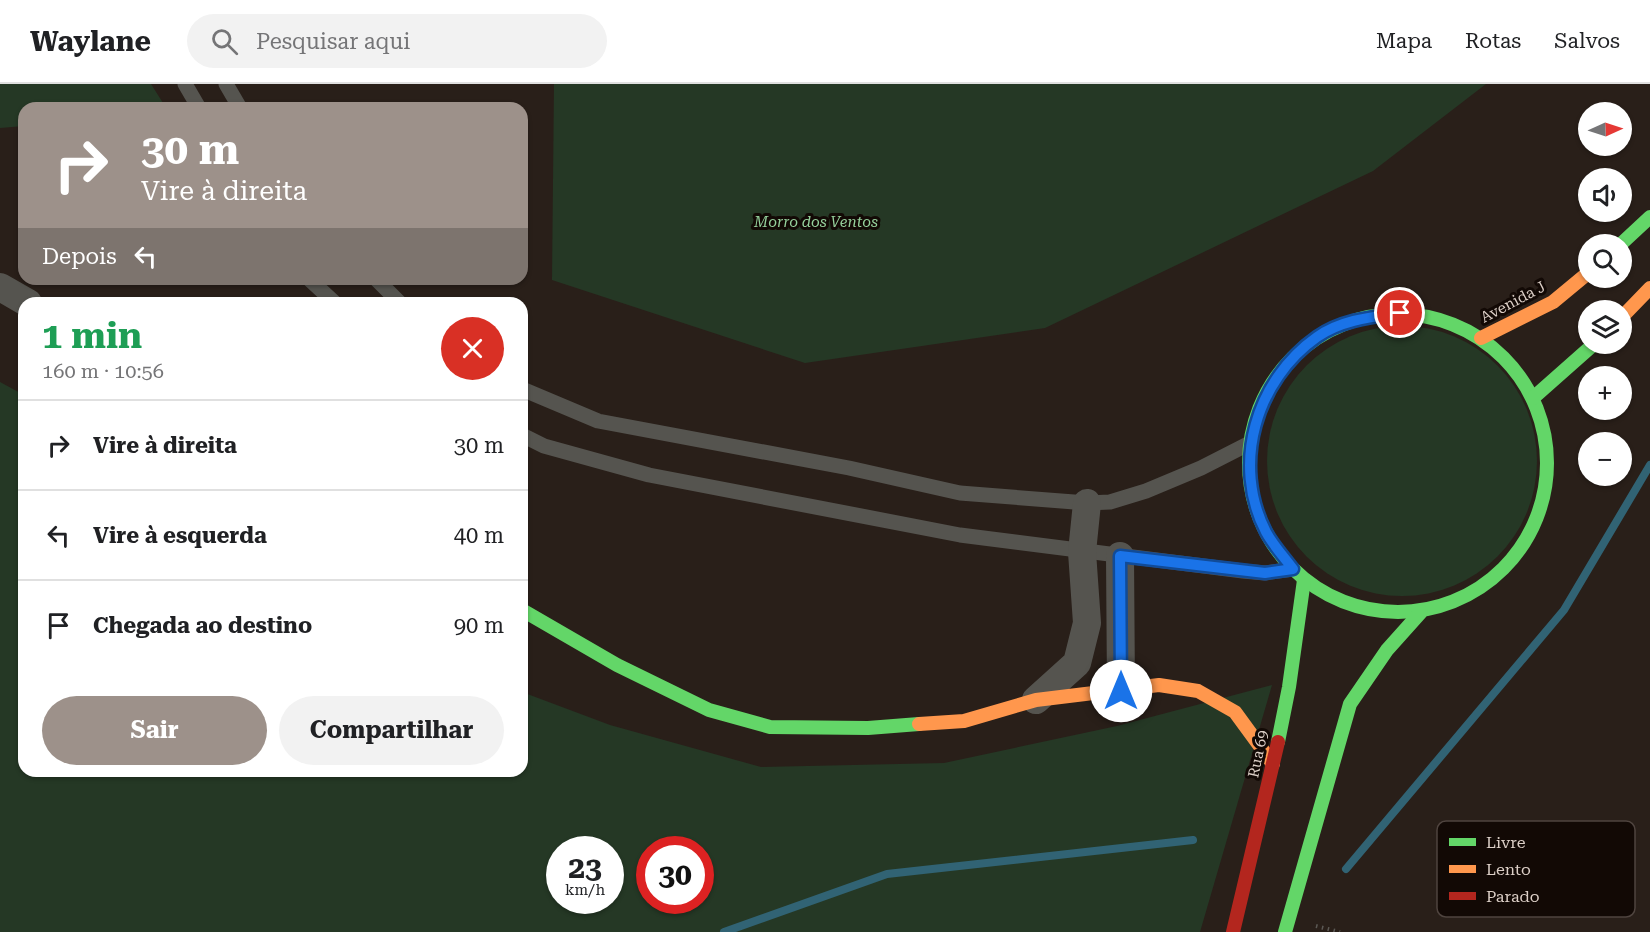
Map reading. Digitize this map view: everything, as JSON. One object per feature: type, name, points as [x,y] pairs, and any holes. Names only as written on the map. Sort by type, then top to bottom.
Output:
[{"type":"main road","points":[[1632,234],[1650,217]]},
{"type":"main road","name":"Avenida J","points":[[1481,338],[1553,302],[1578,281]]},
{"type":"main road","points":[[1632,307],[1650,288]]},
{"type":"main road","points":[[1400,313],[1442,320],[1481,338],[1502,354],[1520,375],[1533,398],[1546,443],[1545,489],[1530,533],[1503,570],[1465,598],[1421,612],[1380,612],[1340,602],[1304,580],[1266,532],[1251,489],[1250,443],[1262,401],[1286,365],[1318,336],[1357,319],[1400,313]]},
{"type":"main road","points":[[1533,398],[1583,354]]},
{"type":"main road","name":"Rua 69","points":[[1233,932],[1289,687],[1304,580]]},
{"type":"main road","points":[[1285,932],[1350,704],[1387,650],[1421,612]]},
{"type":"main road","points":[[528,613],[617,665],[709,710],[770,727],[868,728],[964,722],[1036,700],[1159,685],[1198,691],[1235,712],[1273,764]]},
{"type":"street","points":[[0,287],[18,297]]},
{"type":"street","points":[[1036,700],[1077,663],[1087,623],[1082,552],[1087,503]]},
{"type":"street","points":[[1120,556],[1121,691]]},
{"type":"lane","points":[[185,84],[196,102]]},
{"type":"lane","points":[[226,84],[236,102]]},
{"type":"lane","points":[[316,285],[328,297]]},
{"type":"lane","points":[[382,285],[394,297]]},
{"type":"lane","points":[[528,392],[598,421],[838,466],[960,493],[1087,503],[1110,502],[1146,491],[1201,468],[1250,443]]},
{"type":"lane","points":[[528,438],[544,446],[649,475],[960,535],[1265,573],[1293,569]]},
{"type":"green space","points":[[0,84],[151,84],[162,102],[18,102],[18,126],[0,128]]},
{"type":"green space","name":"Morro dos Ventos","points":[[554,84],[1486,84],[1373,171],[1045,328],[805,363],[552,280]]},
{"type":"green space","points":[[1389,326],[1415,326],[1454,336],[1477,348],[1498,365],[1515,386],[1527,409],[1535,435],[1537,461],[1535,487],[1527,513],[1515,536],[1498,557],[1477,574],[1441,591],[1415,596],[1389,596],[1363,591],[1338,580],[1316,566],[1297,547],[1283,525],[1272,500],[1267,474],[1267,448],[1272,422],[1283,397],[1297,375],[1316,356],[1338,342],[1363,331]]},
{"type":"green space","points":[[0,382],[18,392],[18,777],[528,777],[528,694],[610,725],[761,767],[944,763],[1117,726],[1272,685],[1200,932],[0,932]]},
{"type":"waterway","points":[[1346,869],[1564,610],[1650,465]]},
{"type":"waterway","points":[[724,932],[887,874],[1193,840]]},
{"type":"traffic: fast","points":[[1632,234],[1650,217]]},
{"type":"traffic: fast","points":[[1398,314],[1427,317],[1455,326],[1481,339],[1503,358],[1522,380],[1535,406],[1544,434],[1547,463],[1544,492],[1535,520],[1522,546],[1503,568],[1481,587],[1455,600],[1427,609],[1398,612],[1369,609],[1341,600],[1315,587],[1293,568],[1274,546],[1261,520],[1252,492],[1249,463],[1252,434],[1261,406],[1274,380],[1293,358],[1315,339],[1341,326],[1369,317],[1398,314]]},
{"type":"traffic: fast","points":[[1533,398],[1583,354]]},
{"type":"traffic: fast","points":[[1278,742],[1289,687],[1304,580]]},
{"type":"traffic: fast","points":[[1285,932],[1350,704],[1387,650],[1421,612]]},
{"type":"traffic: fast","points":[[528,613],[617,665],[709,710],[770,727],[868,728],[919,724]]},
{"type":"traffic: slow","points":[[1481,338],[1553,302],[1578,281]]},
{"type":"traffic: slow","points":[[1632,307],[1650,288]]},
{"type":"traffic: slow","points":[[919,724],[964,721],[1036,700],[1159,685],[1198,691],[1235,712],[1273,764]]},
{"type":"traffic: jam","points":[[1233,932],[1278,742]]},
{"type":"route","points":[[1121,691],[1120,556],[1265,573],[1293,569],[1266,532],[1251,489],[1250,443],[1262,401],[1286,365],[1318,336],[1357,319],[1400,313]]}]
